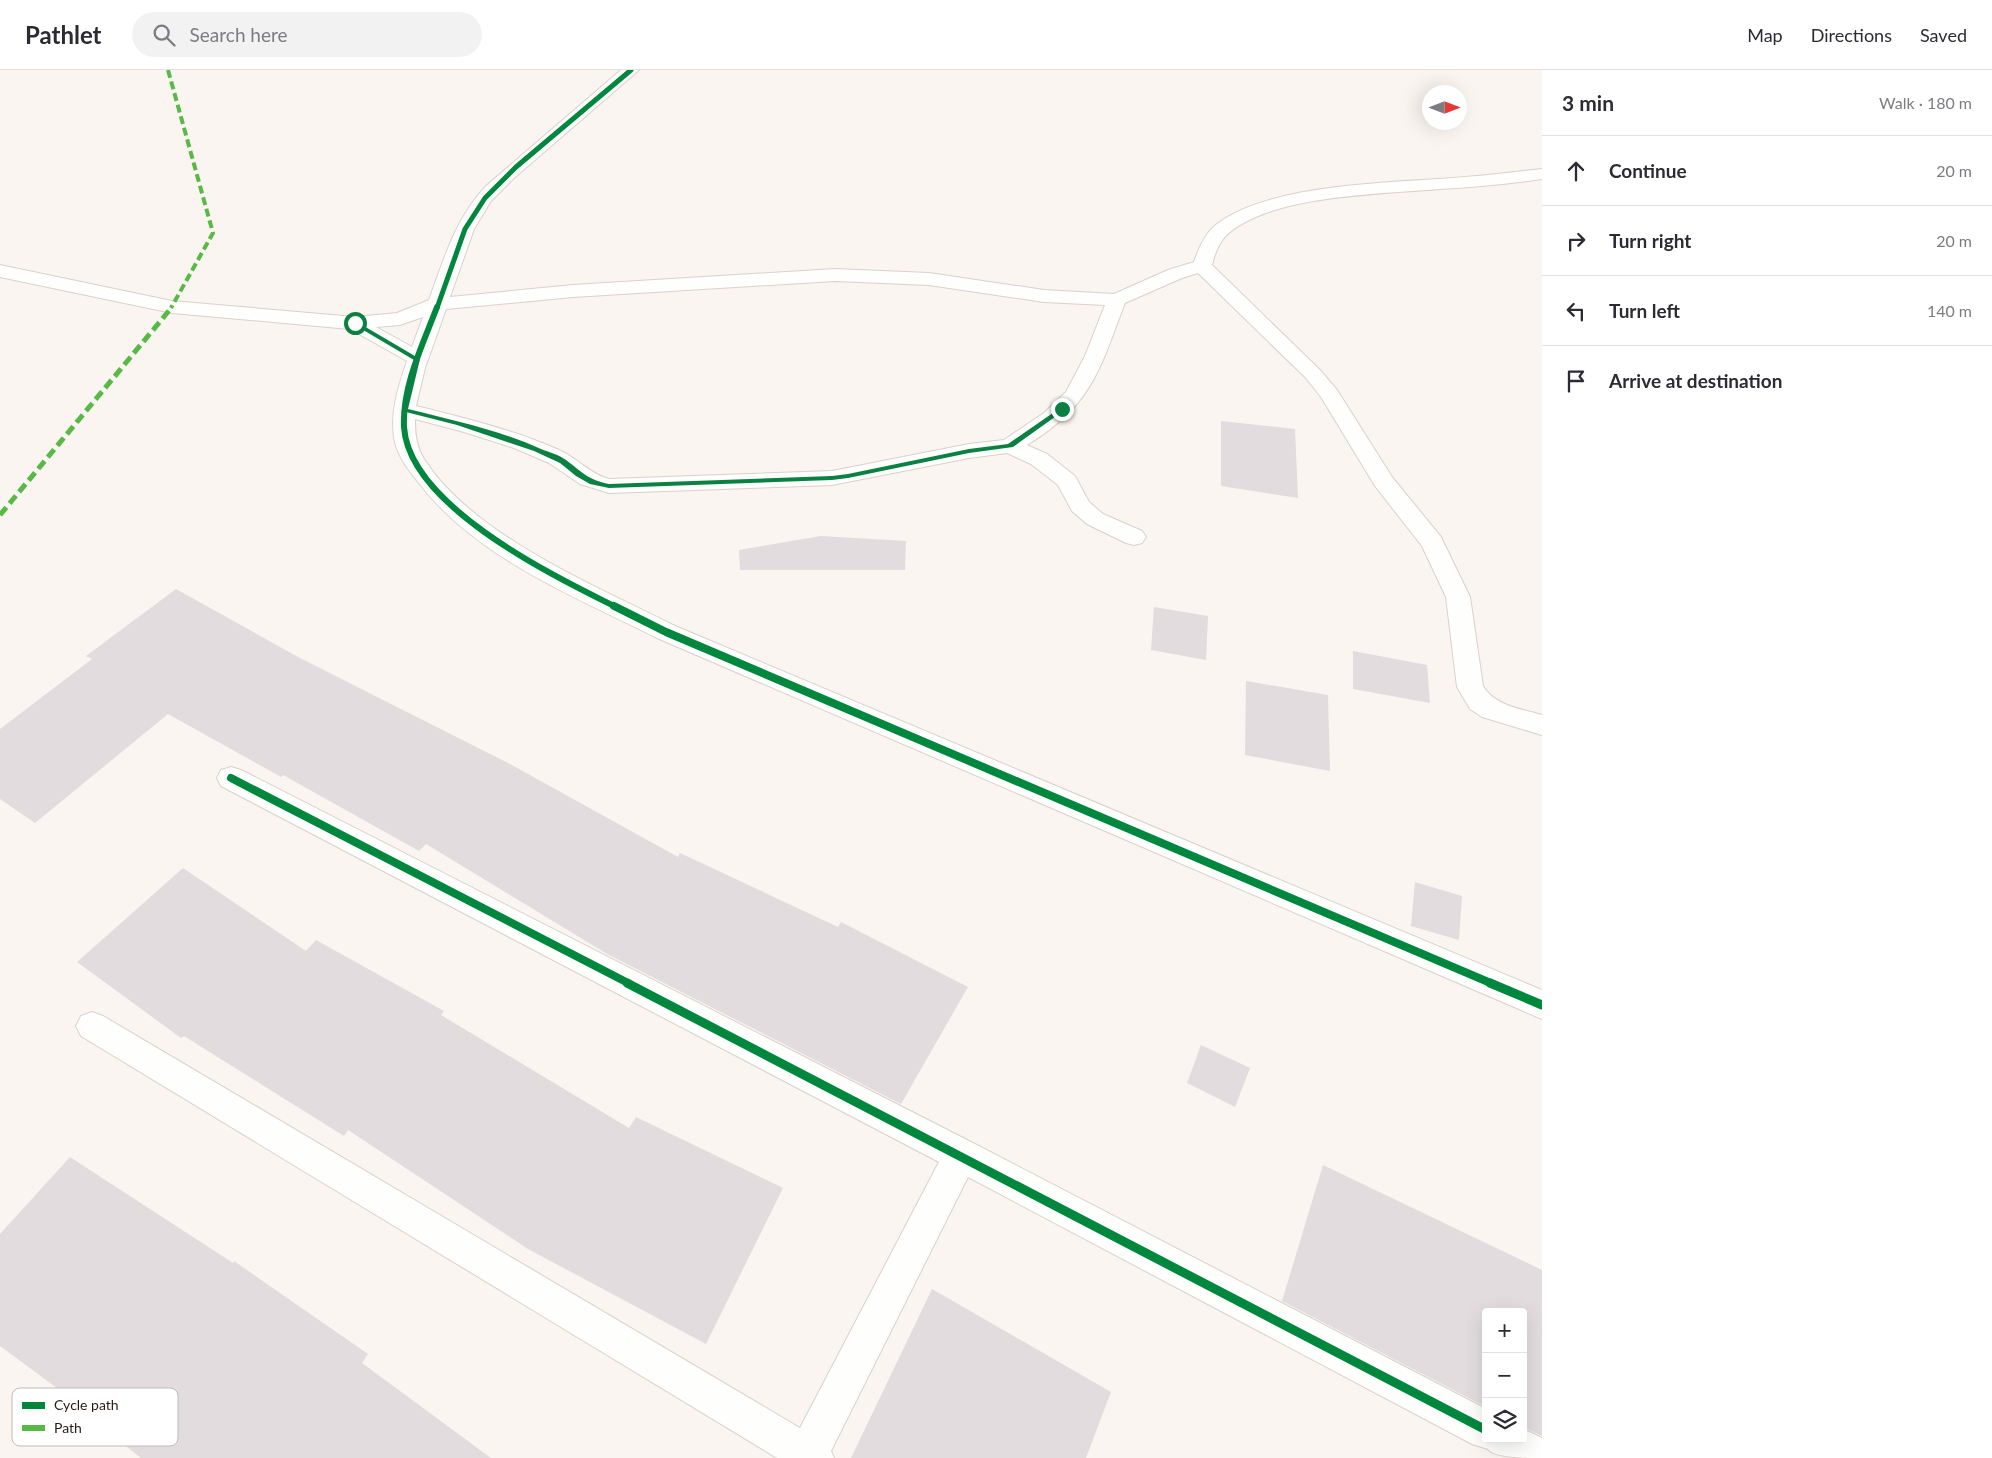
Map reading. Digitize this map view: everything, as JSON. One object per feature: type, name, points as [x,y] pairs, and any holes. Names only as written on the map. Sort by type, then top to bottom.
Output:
[{"type":"street","points":[[631,70],[504,177],[478,206],[460,240],[417,359],[404,410],[405,442],[414,462],[446,500],[477,526],[543,569],[666,632],[1542,1005]]},
{"type":"street","points":[[1202,266],[1208,248],[1226,226],[1249,213],[1279,202],[1352,191],[1542,174]]},
{"type":"street","points":[[0,271],[172,307],[355,323],[400,319],[438,304],[573,291],[835,275],[929,279],[1044,296],[1117,300],[1175,274],[1202,266]]},
{"type":"street","points":[[1202,266],[1222,288],[1313,374],[1330,394],[1383,481],[1433,543],[1458,597],[1470,686],[1480,702],[1491,710],[1542,725]]},
{"type":"street","points":[[404,410],[467,426],[536,449],[563,461],[578,475],[592,483],[609,486],[832,478],[977,450],[1010,446],[1049,420],[1070,401],[1086,376],[1117,300]]},
{"type":"street","points":[[355,323],[417,359]]},
{"type":"street","points":[[1010,446],[1040,459],[1059,474],[1067,481],[1080,506],[1095,519],[1134,537]]},
{"type":"street","points":[[231,778],[961,1155],[1482,1428]]},
{"type":"street","points":[[92,1026],[811,1456],[961,1155]]},
{"type":"street","points":[[1511,1443],[1539,1458]]},
{"type":"building","points":[[1221,421],[1295,429],[1298,498],[1221,486]]},
{"type":"building","points":[[821,536],[906,541],[905,570],[740,570],[739,550]]},
{"type":"building","points":[[176,589],[298,657],[510,764],[678,857],[680,853],[838,927],[841,922],[968,987],[901,1104],[607,954],[426,844],[419,851],[283,775],[281,777],[168,714],[35,823],[0,799],[0,729],[92,659],[86,656]]},
{"type":"building","points":[[1154,607],[1208,616],[1206,660],[1151,650]]},
{"type":"building","points":[[1353,651],[1427,665],[1430,703],[1353,689]]},
{"type":"building","points":[[1246,681],[1328,695],[1330,771],[1245,755]]},
{"type":"building","points":[[183,868],[306,951],[316,940],[444,1011],[441,1015],[629,1128],[636,1117],[783,1188],[706,1344],[528,1249],[348,1130],[344,1136],[184,1036],[181,1038],[77,962]]},
{"type":"building","points":[[1415,882],[1462,896],[1459,940],[1411,926]]},
{"type":"building","points":[[1201,1045],[1250,1068],[1235,1107],[1187,1083]]},
{"type":"building","points":[[70,1157],[233,1263],[234,1261],[368,1354],[362,1363],[491,1458],[141,1458],[126,1446],[178,1446],[178,1388],[57,1388],[0,1346],[0,1234]]},
{"type":"building","points":[[1323,1165],[1542,1270],[1542,1436],[1527,1429],[1527,1308],[1482,1308],[1482,1405],[1282,1301]]},
{"type":"building","points":[[932,1289],[1111,1392],[1086,1458],[851,1458]]},
{"type":"marked path","points":[[0,515],[172,307],[213,233],[168,70]]},
{"type":"cycle path","points":[[631,70],[500,182],[478,206],[465,229],[414,368],[404,416],[404,429],[408,450],[414,462],[436,491],[495,540],[528,561],[666,632],[1542,1005]]},
{"type":"cycle path","points":[[231,778],[961,1155],[1482,1428]]},
{"type":"route","points":[[355,323],[417,359],[404,410],[459,423],[536,449],[563,461],[578,475],[592,483],[609,486],[848,476],[984,448],[1010,446],[1033,432],[1062,409]]}]
